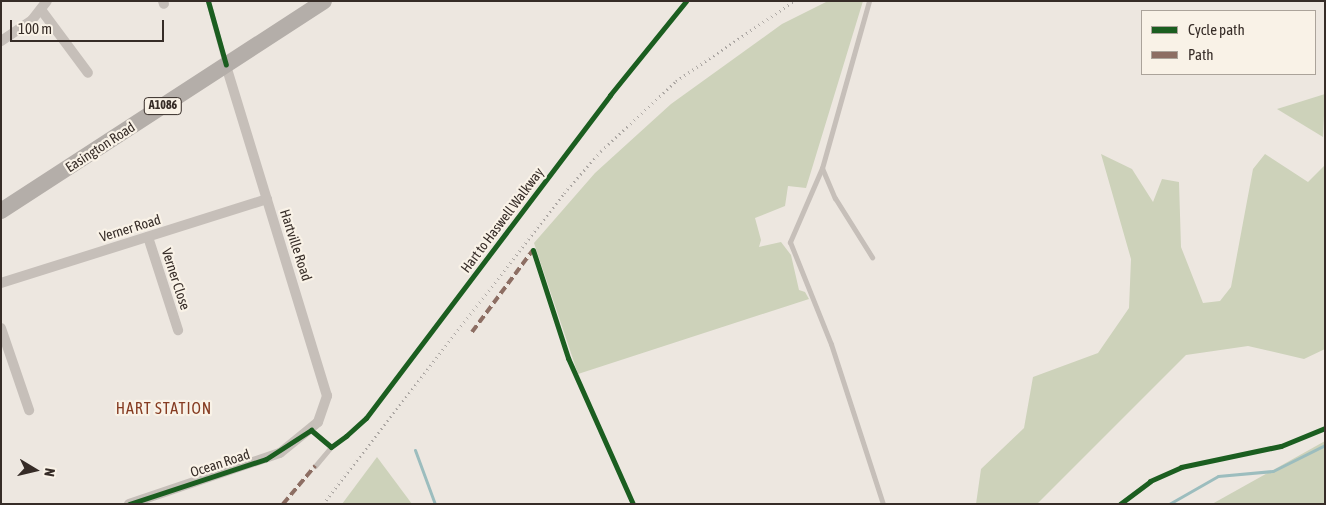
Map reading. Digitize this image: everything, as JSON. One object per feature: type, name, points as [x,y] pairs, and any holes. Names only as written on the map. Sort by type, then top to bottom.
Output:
[{"type":"main road","name":"Easington Road","points":[[1,211],[324,1]]},
{"type":"street","points":[[1,41],[42,12],[47,1]]},
{"type":"street","points":[[42,12],[88,73]]},
{"type":"street","name":"Hartville Road","points":[[226,65],[326,383],[324,410],[311,430]]},
{"type":"street","name":"Verner Road","points":[[1,282],[267,199]]},
{"type":"street","name":"Verner Close","points":[[148,237],[178,330]]},
{"type":"street","points":[[1,328],[29,410]]},
{"type":"street","name":"Ocean Road","points":[[129,504],[266,460],[311,430]]},
{"type":"lane","points":[[208,1],[226,65]]},
{"type":"lane","points":[[869,1],[822,168],[790,242],[831,344],[883,504]]},
{"type":"lane","points":[[822,168],[835,198],[872,257]]},
{"type":"lane","points":[[311,430],[331,447],[315,466]]},
{"type":"green space","points":[[828,1],[863,1],[806,188],[788,186],[785,206],[755,218],[761,240],[759,247],[781,242],[791,255],[799,290],[805,292],[809,299],[578,374],[534,243],[595,173],[671,104],[782,24]]},
{"type":"green space","points":[[1325,94],[1323,137],[1277,109]]},
{"type":"green space","points":[[1101,154],[1132,169],[1153,202],[1162,179],[1179,182],[1181,247],[1203,303],[1220,301],[1231,287],[1253,169],[1265,154],[1308,182],[1325,165],[1325,349],[1304,359],[1248,346],[1186,355],[1037,504],[976,504],[981,469],[1024,428],[1033,377],[1098,353],[1129,308],[1131,259]]},
{"type":"green space","points":[[1325,441],[1325,504],[1212,504]]},
{"type":"green space","points":[[377,457],[412,504],[342,504]]},
{"type":"waterway","points":[[1169,504],[1218,476],[1273,471],[1325,445]]},
{"type":"waterway","points":[[415,450],[435,504]]},
{"type":"railway","points":[[323,504],[564,193],[601,151],[676,81],[794,1]]},
{"type":"marked path","points":[[472,332],[533,250]]},
{"type":"marked path","points":[[283,504],[315,466]]},
{"type":"cycle path","points":[[208,1],[226,65]]},
{"type":"cycle path","name":"Hart to Haswell Walkway","points":[[129,504],[266,459],[311,430],[331,447],[366,418],[610,95],[686,1]]},
{"type":"cycle path","points":[[533,250],[568,358],[633,504]]},
{"type":"cycle path","points":[[1120,504],[1150,481],[1181,467],[1281,446],[1325,428]]},
{"type":"district","name":"HART STATION","points":[[164,408]]}]
